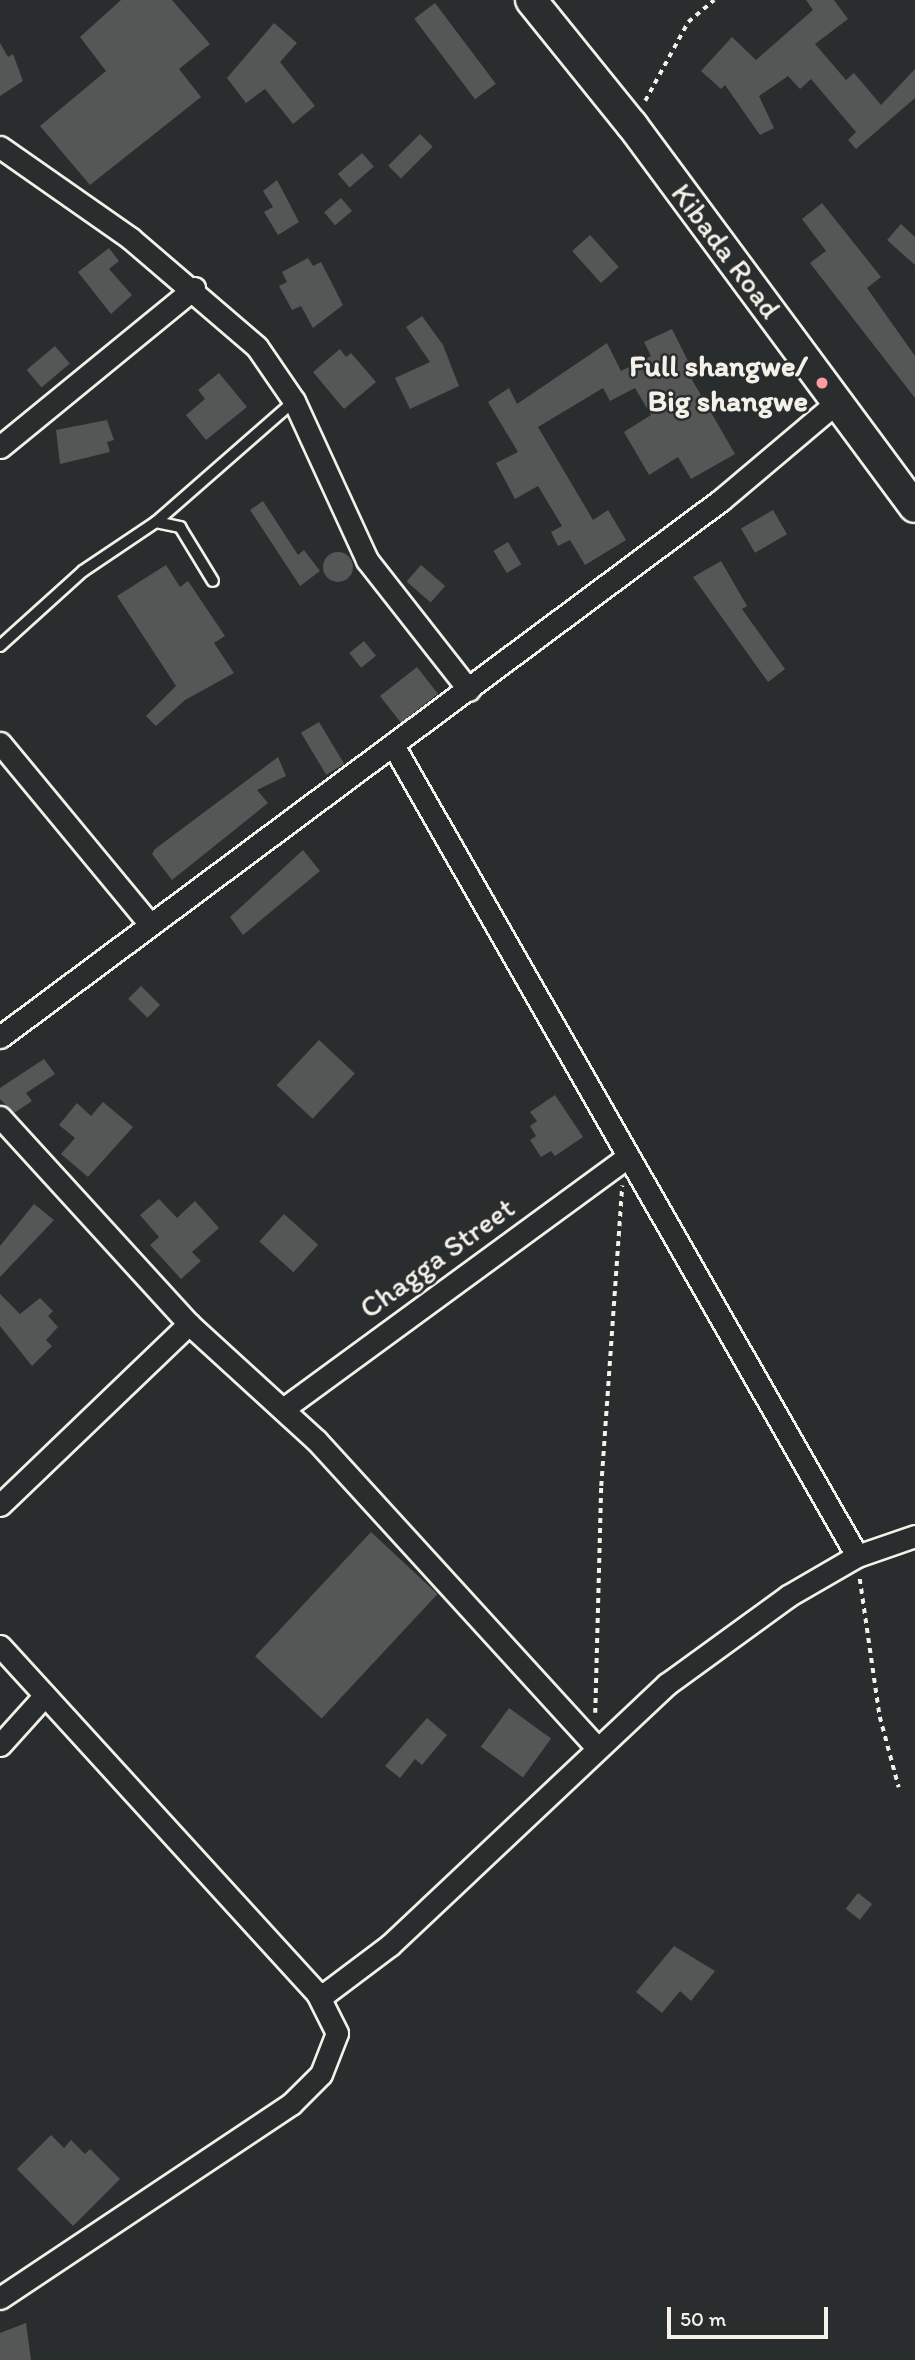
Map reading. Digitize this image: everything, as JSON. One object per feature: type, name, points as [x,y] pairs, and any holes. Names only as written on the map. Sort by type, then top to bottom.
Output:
[{"type":"main road","name":"Kibada Road","points":[[531,0],[632,125],[915,507]]},
{"type":"street","points":[[0,147],[194,289],[257,347],[293,401],[366,560],[469,690]]},
{"type":"street","points":[[0,446],[194,289]]},
{"type":"street","points":[[0,1037],[149,923],[469,690],[721,500],[838,401]]},
{"type":"street","points":[[0,743],[149,923]]},
{"type":"street","points":[[393,745],[626,1157],[857,1556]]},
{"type":"street","points":[[0,1117],[189,1324],[283,1409],[596,1747]]},
{"type":"street","name":"Chagga Street","points":[[283,1409],[626,1157]]},
{"type":"street","points":[[0,1506],[189,1324]]},
{"type":"street","points":[[317,1993],[341,1986],[390,1945],[596,1747],[732,1635],[857,1556],[915,1536]]},
{"type":"street","points":[[0,1646],[317,1993],[337,2033],[320,2074],[290,2104],[0,2298]]},
{"type":"street","points":[[0,1745],[44,1695]]},
{"type":"lane","points":[[0,646],[83,571],[156,522],[293,401]]},
{"type":"lane","points":[[156,522],[180,527],[213,581]]},
{"type":"path","points":[[632,125],[688,22],[714,0]]},
{"type":"path","points":[[596,1747],[600,1486],[626,1157]]},
{"type":"path","points":[[857,1556],[880,1717],[899,1788]]},
{"type":"building","points":[[121,0],[172,0],[210,44],[179,69],[201,97],[90,185],[40,126],[106,71],[80,37]]},
{"type":"building","points":[[806,0],[834,0],[848,19],[815,44],[846,80],[854,73],[881,105],[915,69],[915,98],[856,149],[848,140],[856,132],[811,79],[800,89],[788,76],[759,96],[774,128],[760,135],[725,85],[721,89],[701,71],[732,37],[756,60],[813,10]]},
{"type":"building","points":[[435,3],[496,84],[475,99],[414,19]]},
{"type":"building","points":[[274,23],[297,43],[280,62],[315,106],[293,124],[265,89],[246,103],[227,78]]},
{"type":"building","points":[[0,43],[8,57],[13,54],[23,81],[0,96]]},
{"type":"building","points":[[420,134],[433,147],[401,179],[388,166]]},
{"type":"building","points":[[362,153],[374,167],[350,188],[338,174]]},
{"type":"building","points":[[277,180],[299,222],[278,235],[264,212],[273,207],[263,191]]},
{"type":"building","points":[[341,198],[352,211],[335,225],[324,212]]},
{"type":"building","points":[[822,203],[881,277],[867,288],[915,356],[915,398],[810,263],[826,251],[802,219]]},
{"type":"building","points":[[901,224],[915,237],[915,265],[887,240]]},
{"type":"building","points":[[590,235],[619,267],[601,283],[572,251]]},
{"type":"building","points":[[109,248],[119,261],[109,269],[132,295],[111,314],[78,272]]},
{"type":"building","points":[[308,258],[313,266],[321,262],[343,305],[313,328],[301,306],[292,310],[279,286],[287,282],[282,272]]},
{"type":"building","points":[[422,316],[443,345],[459,386],[410,409],[395,378],[430,362],[406,327]]},
{"type":"building","points":[[672,329],[689,363],[684,366],[735,454],[691,479],[678,457],[649,475],[624,432],[651,415],[635,388],[610,401],[603,388],[538,427],[593,520],[608,510],[626,540],[585,565],[570,540],[558,546],[551,532],[562,526],[538,486],[515,499],[496,463],[518,452],[488,402],[509,388],[517,404],[607,343],[621,371],[651,356],[644,342]]},
{"type":"building","points":[[55,346],[70,364],[41,387],[27,370]]},
{"type":"building","points":[[340,349],[346,357],[351,353],[376,382],[344,409],[313,372]]},
{"type":"building","points":[[219,373],[247,407],[206,440],[186,415],[205,399],[198,390]]},
{"type":"building","points":[[107,420],[114,440],[107,442],[110,452],[60,464],[56,430]]},
{"type":"building","points":[[263,501],[298,555],[304,550],[320,571],[300,586],[250,510]]},
{"type":"building","points":[[773,510],[787,534],[755,553],[741,528]]},
{"type":"building","points":[[508,542],[521,564],[507,573],[493,551]]},
{"type":"building","points":[[338,552],[344,553],[352,561],[352,573],[344,581],[338,582],[332,581],[324,573],[323,567],[324,561],[332,553]]},
{"type":"building","points":[[721,561],[747,606],[742,609],[785,669],[768,682],[693,577]]},
{"type":"building","points":[[166,565],[180,587],[188,581],[225,636],[214,643],[234,673],[185,700],[156,726],[146,716],[176,686],[117,596]]},
{"type":"building","points":[[421,565],[445,586],[431,603],[407,582]]},
{"type":"building","points":[[364,641],[376,656],[361,668],[349,653]]},
{"type":"building","points":[[417,667],[438,694],[401,723],[380,696]]},
{"type":"building","points":[[319,722],[344,764],[326,775],[301,733]]},
{"type":"building","points":[[278,757],[286,776],[257,790],[268,803],[172,880],[152,854],[155,849]]},
{"type":"building","points":[[303,850],[320,871],[243,935],[230,917]]},
{"type":"building","points":[[141,986],[160,1005],[147,1018],[128,999]]},
{"type":"building","points":[[319,1040],[355,1073],[313,1119],[277,1085]]},
{"type":"building","points":[[44,1059],[55,1074],[26,1093],[32,1101],[14,1113],[0,1099],[0,1088]]},
{"type":"building","points":[[555,1095],[583,1137],[555,1156],[551,1151],[541,1157],[530,1140],[536,1136],[530,1126],[537,1121],[530,1112]]},
{"type":"building","points":[[103,1102],[133,1127],[88,1177],[61,1154],[75,1138],[59,1125],[77,1103],[91,1116]]},
{"type":"building","points":[[159,1199],[177,1218],[195,1201],[219,1228],[192,1252],[201,1261],[181,1279],[150,1245],[159,1237],[140,1215]]},
{"type":"building","points":[[34,1204],[54,1220],[0,1277],[0,1246]]},
{"type":"building","points":[[284,1214],[318,1245],[293,1272],[259,1241]]},
{"type":"building","points":[[0,1294],[20,1314],[40,1298],[53,1311],[48,1316],[58,1327],[46,1340],[52,1346],[32,1366],[0,1326]]},
{"type":"building","points":[[371,1532],[438,1594],[322,1718],[255,1656]]},
{"type":"building","points":[[509,1708],[551,1739],[523,1777],[481,1747]]},
{"type":"building","points":[[427,1718],[447,1735],[422,1765],[415,1759],[400,1778],[385,1766]]},
{"type":"building","points":[[858,1893],[872,1904],[860,1920],[846,1909]]},
{"type":"building","points":[[674,1946],[715,1971],[691,2001],[680,1991],[662,2013],[636,1992]]},
{"type":"building","points":[[51,2135],[64,2148],[71,2140],[85,2154],[90,2149],[120,2179],[73,2226],[17,2169]]},
{"type":"building","points":[[26,2323],[31,2360],[0,2360],[0,2333]]},
{"type":"place","name":"Full shangwe/ Big shangwe","points":[[822,383]]}]
